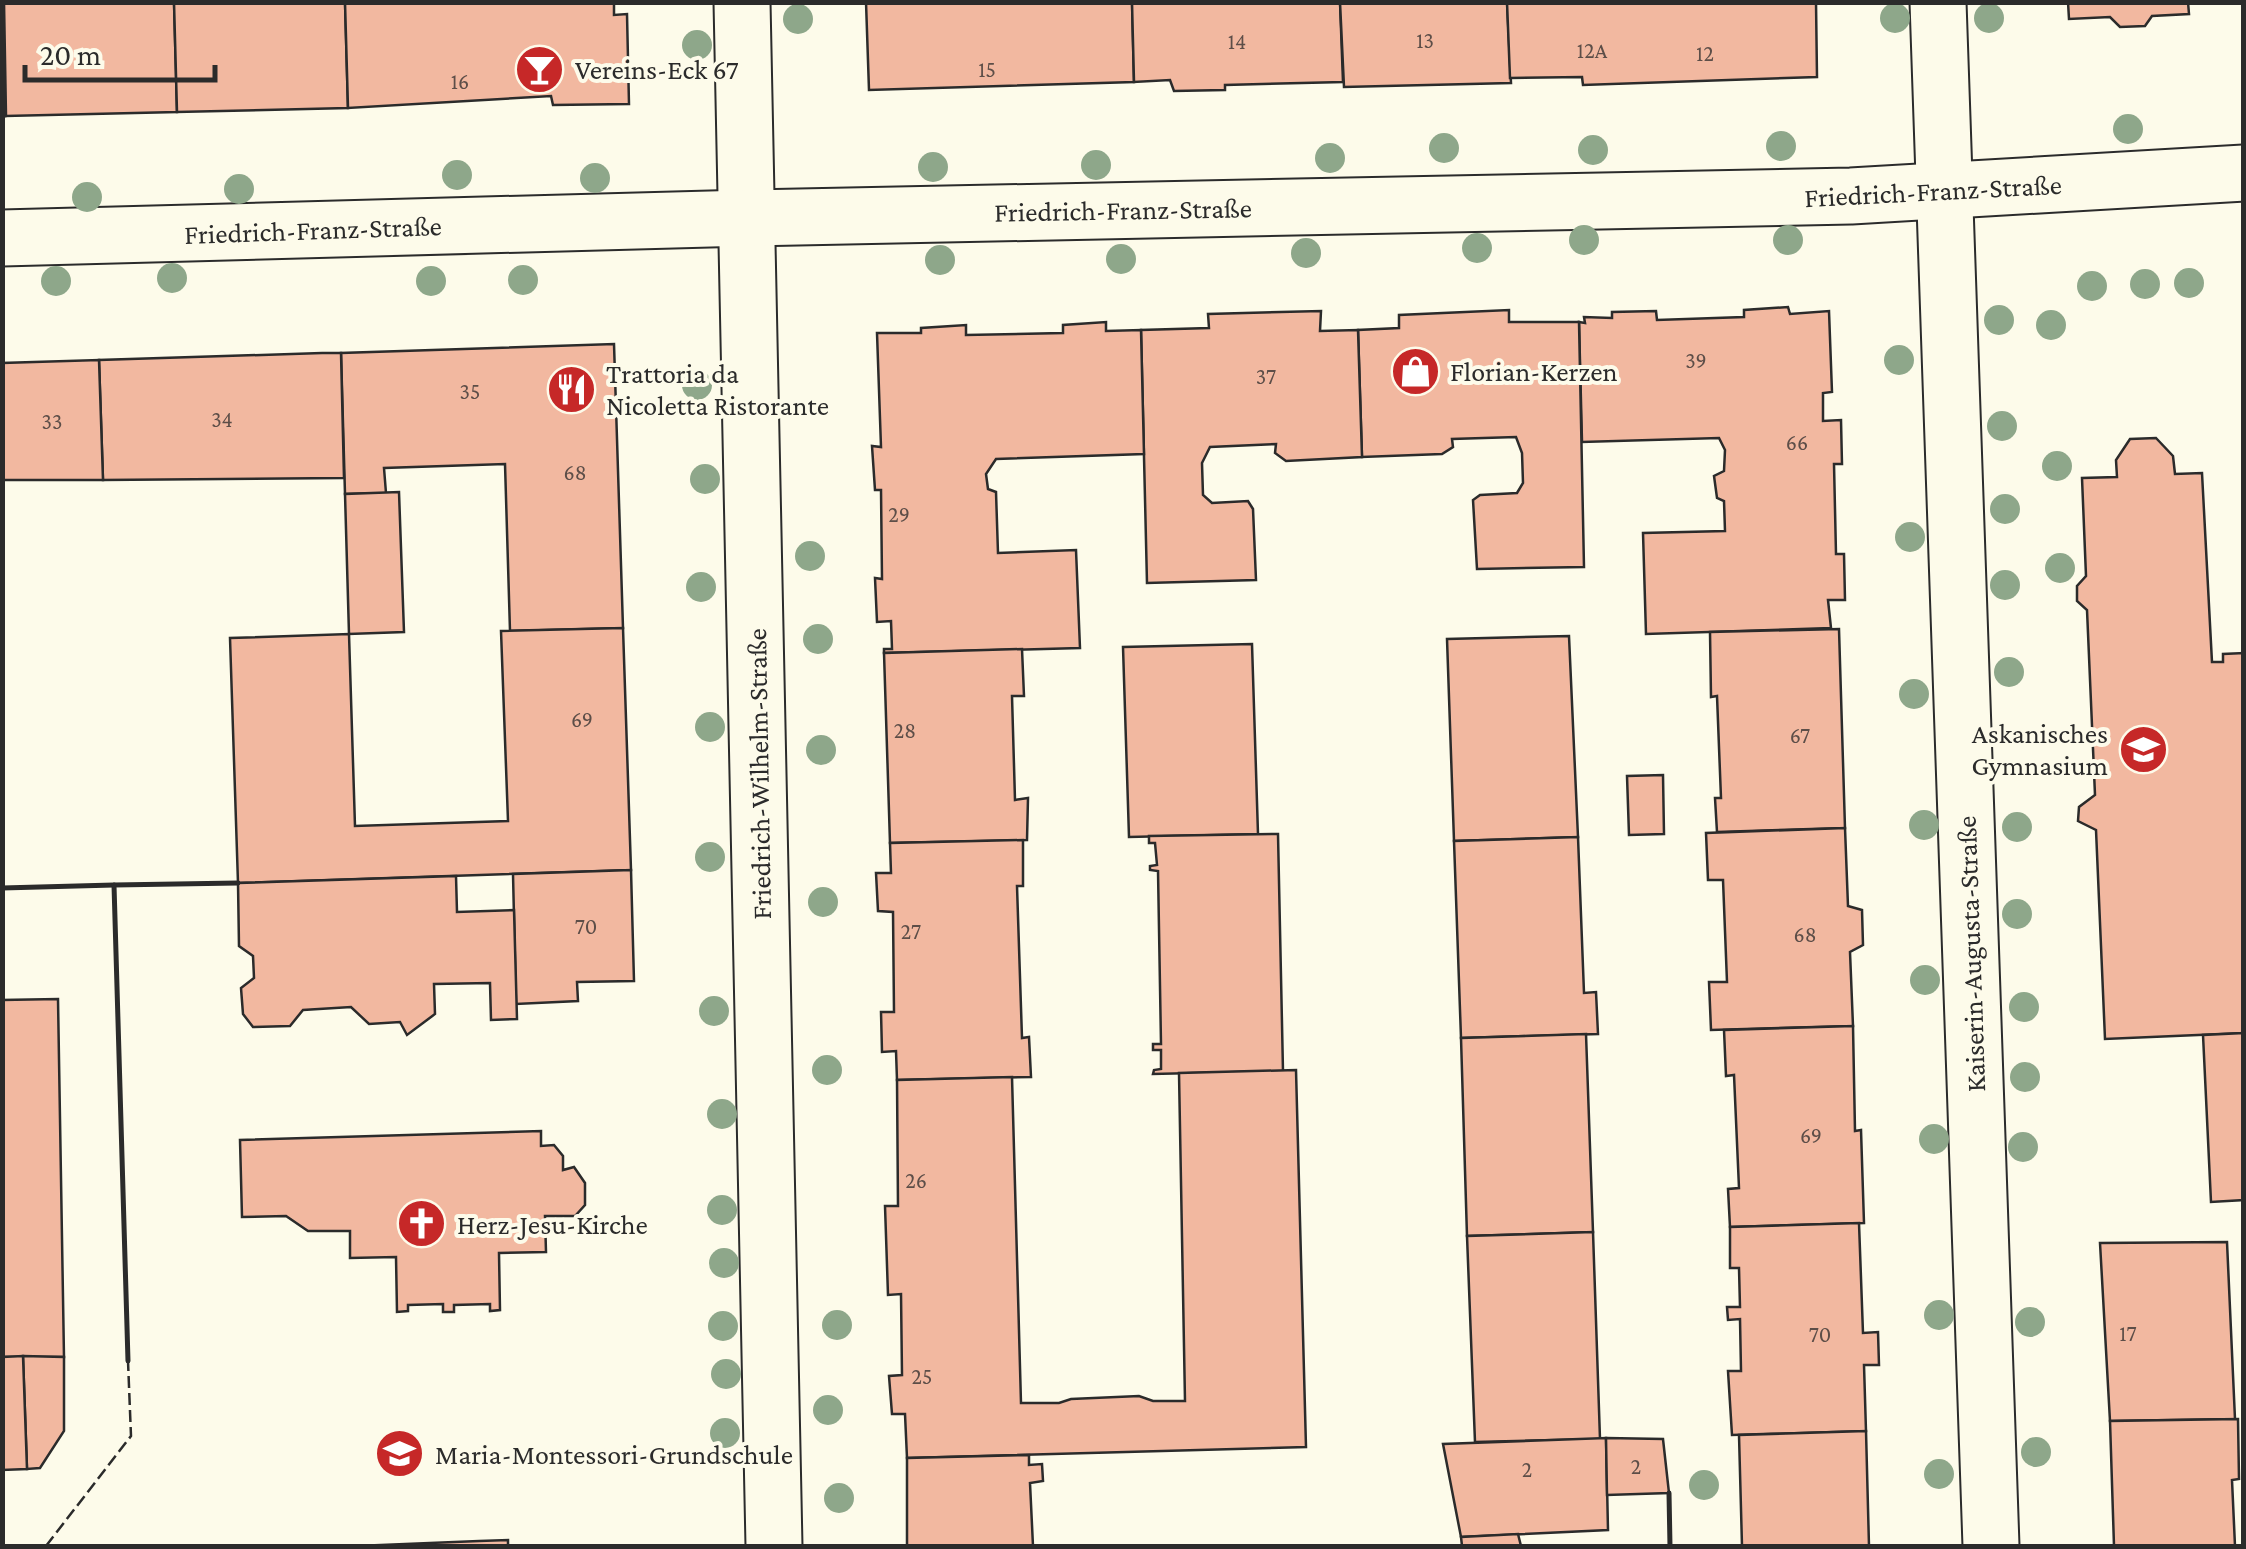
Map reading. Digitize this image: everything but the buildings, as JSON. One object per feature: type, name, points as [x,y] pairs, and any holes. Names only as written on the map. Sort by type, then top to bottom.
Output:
[{"type":"street","name":"Friedrich-Wilhelm-Straße","points":[[742,2],[774,1546]]},
{"type":"street","name":"Kaiserin-Augusta-Straße","points":[[1938,2],[1991,1546]]},
{"type":"street","name":"Friedrich-Franz-Straße","points":[[2,238],[747,218],[1832,197],[2244,173]]},
{"type":"fence","points":[[46,1546],[131,1436],[128,1361]]},
{"type":"wall","points":[[128,1361],[114,885],[238,883]]},
{"type":"wall","points":[[2,888],[114,885]]},
{"type":"wall","points":[[1669,1493],[1670,1546]]},
{"type":"place","name":"Vereins-Eck 67","points":[[540,69]]},
{"type":"place","name":"Florian-Kerzen","points":[[1415,371]]},
{"type":"place","name":"Trattoria da Nicoletta Ristorante","points":[[571,389]]},
{"type":"place","name":"Askanisches Gymnasium","points":[[2143,749]]},
{"type":"place","name":"Herz-Jesu-Kirche","points":[[422,1224]]},
{"type":"place","name":"Maria-Montessori-Grundschule","points":[[400,1454]]}]
